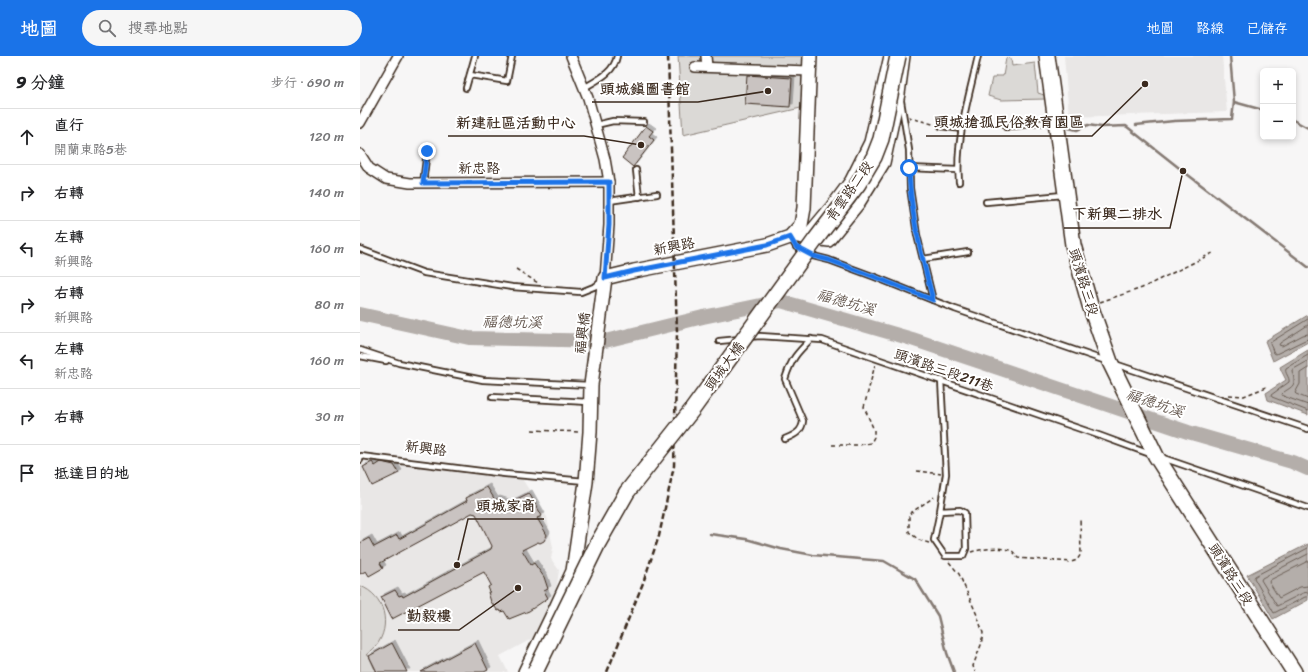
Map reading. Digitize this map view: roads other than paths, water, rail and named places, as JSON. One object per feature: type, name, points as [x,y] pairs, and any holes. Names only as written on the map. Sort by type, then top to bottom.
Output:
[{"type":"main road","name":"頭城大橋","points":[[535,672],[598,542],[627,492],[692,410],[816,239],[858,184],[874,157],[881,139],[898,56]]},
{"type":"main road","name":"頭濱路三段","points":[[1047,56],[1073,245],[1090,305],[1110,362],[1156,456],[1294,672]]},
{"type":"street","points":[[360,123],[398,56]]},
{"type":"street","points":[[571,56],[588,98],[605,159],[609,182],[609,225],[605,278]]},
{"type":"street","points":[[706,56],[707,67]]},
{"type":"street","points":[[797,238],[804,208],[810,56]]},
{"type":"street","name":"青雲路二段","points":[[797,238],[833,203],[850,180],[868,142],[890,56]]},
{"type":"street","name":"青雲路二段","points":[[797,238],[829,242],[859,205],[885,163],[901,98],[905,56]]},
{"type":"street","points":[[695,67],[810,71]]},
{"type":"street","name":"新忠路","points":[[360,154],[369,168],[386,179],[410,183],[609,182]]},
{"type":"street","name":"新興路","points":[[605,278],[797,238]]},
{"type":"street","name":"福興橋","points":[[592,380],[605,278]]},
{"type":"street","points":[[525,672],[573,571],[586,482],[592,402],[592,380]]},
{"type":"street","points":[[541,672],[584,585],[573,571]]},
{"type":"lane","points":[[466,88],[475,56]]},
{"type":"lane","points":[[470,75],[507,81],[512,56]]},
{"type":"lane","points":[[584,88],[607,74],[616,62],[617,56]]},
{"type":"lane","points":[[959,182],[958,170],[961,129],[978,56]]},
{"type":"lane","points":[[901,98],[909,150],[910,188],[915,227],[933,300]]},
{"type":"lane","points":[[1006,127],[1056,120]]},
{"type":"lane","points":[[596,125],[613,121],[644,122]]},
{"type":"lane","points":[[941,126],[961,129]]},
{"type":"lane","points":[[423,183],[427,151]]},
{"type":"lane","points":[[909,168],[958,170]]},
{"type":"lane","points":[[636,170],[639,197]]},
{"type":"lane","points":[[609,201],[657,194]]},
{"type":"lane","points":[[986,202],[1065,194]]},
{"type":"lane","points":[[797,238],[796,247],[813,256],[829,260],[1004,326],[1308,429]]},
{"type":"lane","points":[[360,249],[424,273],[512,287],[580,292],[596,286],[605,278]]},
{"type":"lane","points":[[923,259],[968,252]]},
{"type":"lane","name":"頭濱路三段211巷","points":[[719,341],[760,336],[822,340],[1308,508]]},
{"type":"lane","points":[[785,439],[797,434],[803,426],[803,421],[785,379],[790,364],[796,354],[811,339]]},
{"type":"lane","points":[[360,350],[399,363]]},
{"type":"lane","points":[[360,356],[483,380],[592,380]]},
{"type":"lane","points":[[940,511],[960,510],[965,513],[966,549],[963,556],[945,556],[934,540],[946,474],[941,380]]},
{"type":"lane","points":[[492,397],[592,402]]},
{"type":"lane","name":"新興路","points":[[360,457],[586,482]]},
{"type":"water","points":[[1308,315],[1308,342],[1273,361],[1265,341]]},
{"type":"water","points":[[1308,350],[1308,415],[1268,400],[1266,393],[1286,380],[1280,367]]},
{"type":"water","points":[[1308,544],[1308,600],[1273,619],[1247,575]]},
{"type":"waterway","points":[[1230,56],[1234,102]]},
{"type":"waterway","points":[[1136,125],[1174,121],[1232,119],[1234,102],[1260,109]]},
{"type":"waterway","points":[[1296,122],[1308,128]]},
{"type":"waterway","points":[[1065,127],[1077,130],[1088,125],[1101,127],[1126,126],[1308,267]]},
{"type":"waterway","name":"福德坑溪","points":[[360,314],[469,338],[605,341],[703,317],[781,301],[912,339],[1188,432],[1292,462],[1308,469]]},
{"type":"waterway","points":[[710,534],[746,539],[781,549],[813,555],[884,561],[915,579],[938,616],[947,653],[954,672]]},
{"type":"railway","points":[[607,672],[643,583],[659,536],[674,466],[677,332],[668,56]]},
{"type":"place","name":"頭城搶孤民俗教育園區","points":[[1145,84]]},
{"type":"place","name":"頭城鎮圖書館","points":[[768,91]]},
{"type":"place","name":"新建社區活動中心","points":[[641,145]]},
{"type":"place","name":"下新興二排水","points":[[1183,171]]},
{"type":"place","name":"頭城家商","points":[[457,565]]},
{"type":"place","name":"勤毅樓","points":[[518,588]]}]
